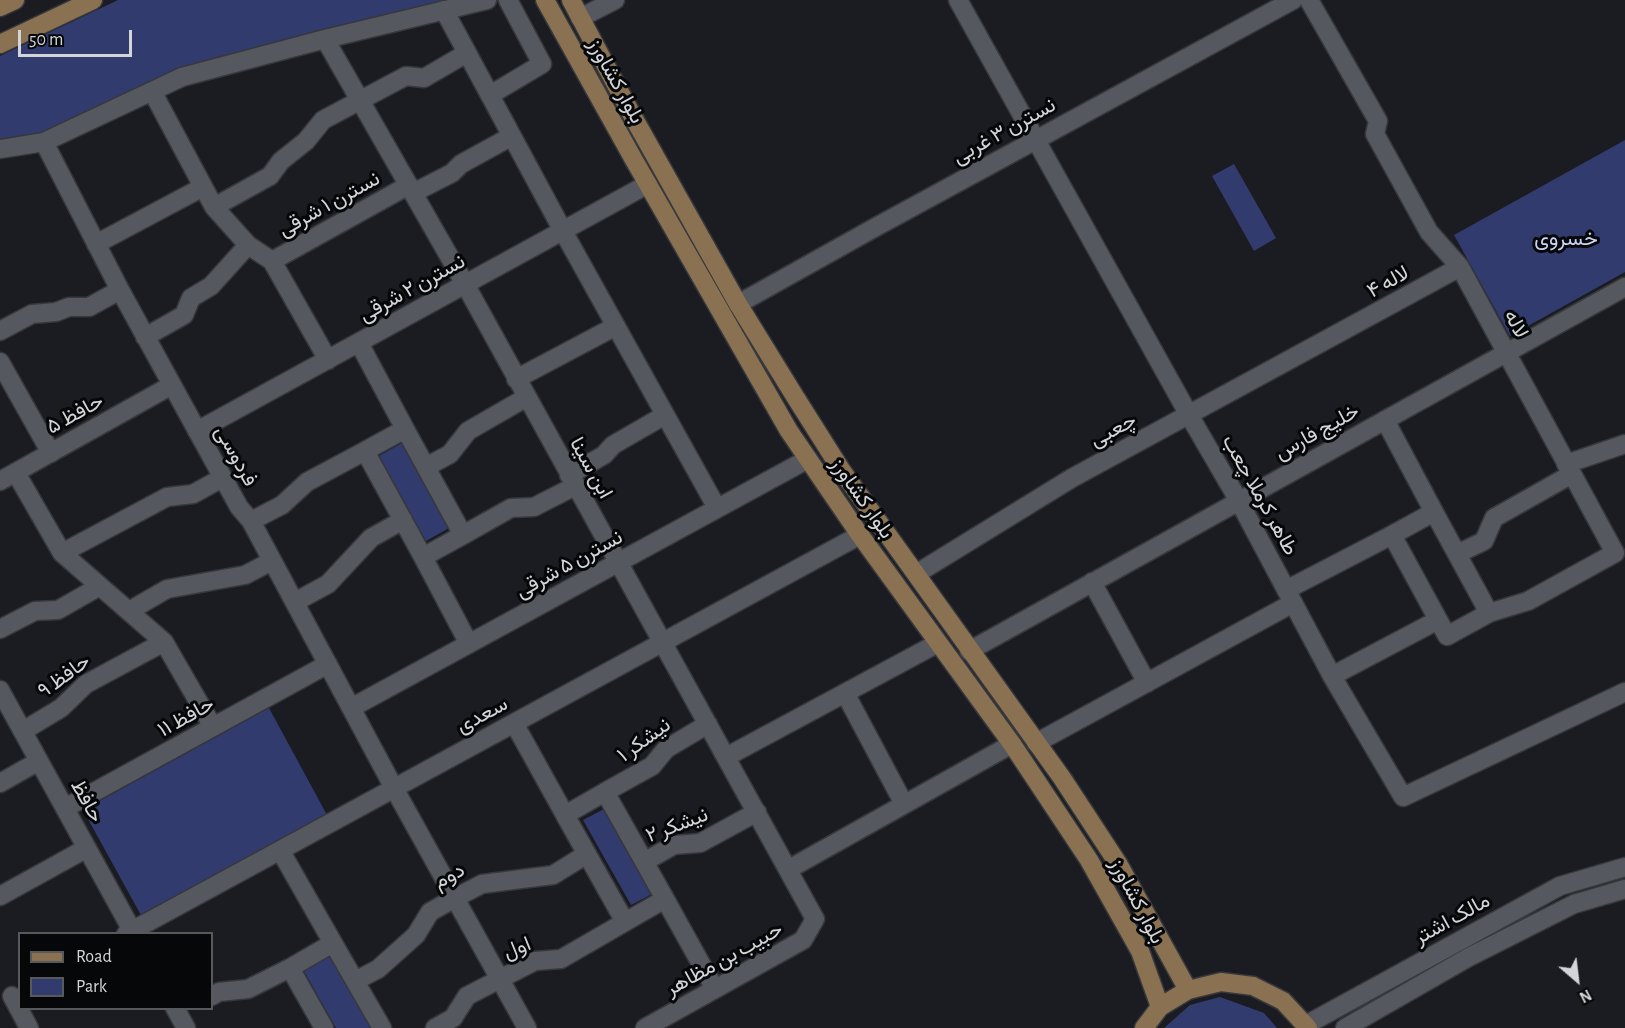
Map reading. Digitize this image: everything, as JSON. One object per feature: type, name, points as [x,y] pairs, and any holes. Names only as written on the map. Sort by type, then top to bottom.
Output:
[{"type":"main road","points":[[0,7],[15,0]]},
{"type":"main road","points":[[0,44],[93,0]]},
{"type":"main road","name":"بلوار کشاورز","points":[[545,0],[789,431],[860,535],[1012,744],[1089,860],[1140,951],[1160,1007]]},
{"type":"main road","name":"بلوار کشاورز","points":[[571,0],[738,304],[842,471],[1036,743],[1119,865],[1188,990]]},
{"type":"main road","points":[[1144,1028],[1160,1007],[1188,990],[1221,982],[1253,986],[1283,1001],[1307,1026]]},
{"type":"street","points":[[0,150],[44,142],[182,77],[325,39],[487,0]]},
{"type":"street","points":[[490,95],[542,64],[508,0]]},
{"type":"street","points":[[580,18],[615,0]]},
{"type":"street","name":"طاهر کرملا چعب","points":[[958,0],[1239,501],[1332,676],[1403,797],[1625,692]]},
{"type":"street","name":"نسترن ۳ غربی","points":[[738,304],[1293,0]]},
{"type":"street","name":"لاله","points":[[1309,0],[1378,121],[1375,134],[1429,232],[1460,267],[1569,469],[1620,551],[1528,601],[1489,613],[1447,636],[1438,620]]},
{"type":"street","points":[[444,10],[563,231],[717,508]]},
{"type":"street","name":"ابن سینا","points":[[325,39],[465,284],[815,919]]},
{"type":"street","points":[[214,207],[270,176],[281,161],[306,141],[323,120],[406,75],[424,78],[467,53]]},
{"type":"street","points":[[152,92],[214,207],[248,245],[272,261],[328,360]]},
{"type":"street","name":"نسترن ۱ شرقی","points":[[272,261],[411,189],[452,173],[461,164],[512,135]]},
{"type":"street","name":"فردوسی","points":[[44,142],[145,337],[222,478],[239,507],[251,521],[394,788],[527,1028]]},
{"type":"street","name":"نسترن ۲ شرقی","points":[[197,431],[648,184]]},
{"type":"street","points":[[96,244],[203,187]]},
{"type":"street","points":[[145,337],[184,315],[191,298],[211,286],[248,245]]},
{"type":"street","name":"لاله ۴","points":[[1337,335],[1460,267]]},
{"type":"street","name":"خلیج فارس","points":[[969,651],[1625,287]]},
{"type":"street","points":[[0,331],[32,314],[56,312],[69,307],[89,307],[120,290]]},
{"type":"street","points":[[516,379],[616,326]]},
{"type":"street","name":"چعبی","points":[[916,574],[1072,478],[1337,335]]},
{"type":"street","points":[[359,343],[463,535]]},
{"type":"street","points":[[0,362],[51,453]]},
{"type":"street","name":"حافظ ۵","points":[[8,477],[172,385]]},
{"type":"street","points":[[426,467],[450,454],[468,431],[527,397]]},
{"type":"street","points":[[423,557],[512,508],[534,507],[572,481],[613,446],[665,415]]},
{"type":"street","points":[[1385,420],[1489,613]]},
{"type":"street","points":[[251,521],[282,505],[307,482],[405,429]]},
{"type":"street","points":[[1457,554],[1484,541],[1494,518],[1569,469],[1625,444]]},
{"type":"street","points":[[365,451],[469,644]]},
{"type":"street","name":"نسترن ۵ شرقی","points":[[351,708],[808,459]]},
{"type":"street","points":[[8,477],[62,553],[164,642],[213,727]]},
{"type":"street","points":[[62,553],[167,496],[193,494],[222,478]]},
{"type":"street","points":[[1036,743],[1148,683],[1392,535],[1434,512]]},
{"type":"street","points":[[295,602],[328,584],[371,538],[402,520]]},
{"type":"street","name":"سعدی","points":[[131,932],[860,535]]},
{"type":"street","points":[[1332,676],[1438,620],[1392,535]]},
{"type":"street","points":[[129,611],[167,589],[245,575],[272,561]]},
{"type":"street","points":[[1092,582],[1148,683]]},
{"type":"street","points":[[0,629],[35,611],[58,610],[100,586]]},
{"type":"street","name":"حافظ ۹","points":[[22,731],[61,708],[86,684],[164,642]]},
{"type":"street","points":[[726,757],[938,643]]},
{"type":"street","name":"حافظ ۱۱","points":[[65,808],[328,664]]},
{"type":"street","name":"حافظ","points":[[0,690],[131,932]]},
{"type":"street","points":[[845,693],[904,804]]},
{"type":"street","points":[[514,723],[625,922]]},
{"type":"street","name":"نیشکر ۱","points":[[565,815],[652,766],[666,749],[708,724]]},
{"type":"street","points":[[789,869],[1012,744]]},
{"type":"street","points":[[0,783],[39,761]]},
{"type":"street","points":[[605,792],[715,989]]},
{"type":"street","name":"نیشکر ۲","points":[[644,862],[674,845],[700,843],[757,812]]},
{"type":"street","points":[[0,896],[87,848]]},
{"type":"street","points":[[280,850],[382,1028]]},
{"type":"street","name":"دوم","points":[[355,981],[378,969],[416,935],[430,912],[455,898],[482,884],[553,875],[587,854]]},
{"type":"street","name":"مالک اشتر","points":[[1307,1026],[1560,886],[1625,867]]},
{"type":"street","name":"مالک اشتر","points":[[1346,1028],[1469,957],[1574,904],[1625,889]]},
{"type":"street","name":"اول","points":[[435,1028],[453,1018],[467,996],[535,961],[561,959],[665,899]]},
{"type":"street","name":"حبیب بن مظاهر","points":[[645,1028],[803,940],[815,919]]},
{"type":"street","points":[[213,995],[219,992],[248,989],[333,943]]},
{"type":"street","points":[[290,968],[324,1028]]},
{"type":"street","points":[[10,996],[18,1009]]},
{"type":"street","points":[[18,1010],[29,1028]]},
{"type":"green space","points":[[118,0],[453,0],[186,67],[42,138],[0,143],[0,56]]},
{"type":"green space","name":"خسروی","points":[[1625,140],[1625,272],[1510,336],[1454,235]]},
{"type":"green space","points":[[1234,164],[1276,238],[1254,251],[1212,176]]},
{"type":"green space","points":[[402,443],[449,528],[426,541],[379,456]]},
{"type":"green space","points":[[269,708],[327,815],[142,917],[83,810]]},
{"type":"green space","points":[[604,809],[652,894],[631,905],[583,820]]},
{"type":"green space","points":[[330,956],[371,1028],[336,1028],[304,971]]},
{"type":"green space","points":[[1220,997],[1264,1013],[1277,1028],[1164,1028],[1190,1005]]}]
